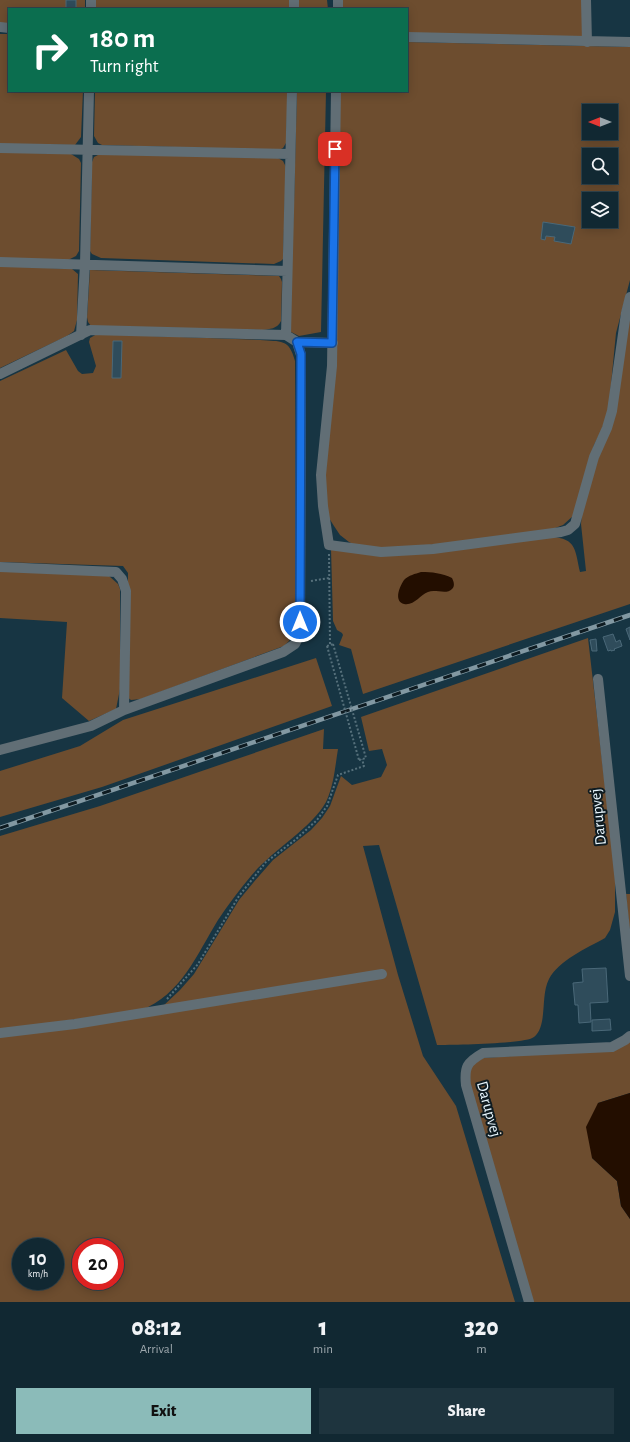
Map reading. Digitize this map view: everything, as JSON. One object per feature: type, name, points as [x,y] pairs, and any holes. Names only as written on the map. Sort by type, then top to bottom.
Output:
[{"type":"lane","points":[[586,0],[587,42]]},
{"type":"lane","points":[[408,37],[630,42]]},
{"type":"lane","points":[[82,335],[89,92]]},
{"type":"lane","points":[[286,335],[292,92]]},
{"type":"lane","points":[[336,92],[332,366],[321,474],[323,506],[329,545],[381,552],[441,548],[568,530],[575,524],[594,457],[607,428],[612,411],[626,313],[630,297]]},
{"type":"lane","points":[[0,148],[290,154]]},
{"type":"lane","points":[[0,262],[287,271]]},
{"type":"lane","points":[[0,374],[90,330],[286,335],[297,342],[332,343]]},
{"type":"lane","points":[[0,750],[91,726],[124,710],[283,652],[295,644],[300,634],[301,583],[301,354],[297,342]]},
{"type":"lane","points":[[0,566],[116,572],[122,579],[126,591],[124,710]]},
{"type":"lane","name":"Darupvej","points":[[598,679],[630,976]]},
{"type":"lane","points":[[0,1033],[75,1024],[382,974]]},
{"type":"lane","name":"Darupvej","points":[[529,1302],[466,1084],[465,1074],[468,1064],[482,1053],[612,1047],[630,1036]]},
{"type":"path","points":[[154,1011],[172,995],[198,964],[240,896],[266,862],[295,840],[317,820],[327,806],[338,775],[364,766],[330,645],[329,545]]},
{"type":"path","points":[[301,583],[329,578]]},
{"type":"path","points":[[330,645],[362,759]]},
{"type":"shaded area","points":[[0,0],[85,0],[85,8],[8,8],[8,23],[0,23]]},
{"type":"shaded area","points":[[96,0],[289,0],[289,8],[96,8]]},
{"type":"shaded area","points":[[298,0],[327,0],[328,8],[298,8]]},
{"type":"shaded area","points":[[342,0],[583,0],[583,37],[408,35],[408,8],[342,8]]},
{"type":"shaded area","points":[[0,34],[8,34],[8,92],[83,92],[81,137],[75,145],[0,144]]},
{"type":"shaded area","points":[[408,42],[630,47],[630,280],[616,333],[609,405],[605,423],[594,445],[573,516],[563,525],[550,530],[422,546],[381,548],[357,546],[349,542],[340,535],[329,518],[325,497],[340,92],[408,92]]},
{"type":"shaded area","points":[[95,92],[288,92],[286,143],[283,148],[279,150],[102,145],[98,143],[94,136]]},
{"type":"shaded area","points":[[297,92],[326,92],[321,332],[299,336],[291,332],[289,316]]},
{"type":"shaded area","points":[[0,152],[71,154],[79,159],[81,163],[79,251],[76,256],[68,260],[0,258]]},
{"type":"shaded area","points":[[100,154],[278,158],[283,161],[286,167],[283,259],[274,264],[101,258],[92,254],[90,251],[92,162],[94,157]]},
{"type":"shaded area","points":[[0,266],[72,269],[78,274],[77,320],[74,331],[67,336],[0,368]]},
{"type":"shaded area","points":[[90,270],[279,276],[282,282],[281,321],[275,327],[262,330],[91,326],[87,317]]},
{"type":"shaded area","points":[[630,315],[630,604],[363,694],[351,649],[339,645],[343,635],[337,630],[333,621],[331,549],[378,556],[551,537],[560,538],[570,543],[575,552],[580,572],[586,571],[581,524],[582,512],[590,478],[614,420]]},
{"type":"shaded area","points":[[97,334],[279,341],[290,348],[295,361],[295,580],[297,620],[293,634],[284,646],[141,699],[131,700],[127,697],[126,690],[128,573],[123,566],[0,562],[0,381],[66,350],[78,371],[82,374],[93,373],[96,366],[89,342],[90,338]]},
{"type":"shaded area","points":[[0,570],[109,576],[118,584],[120,589],[120,689],[116,709],[89,721],[62,698],[67,622],[0,618]]},
{"type":"shaded area","points":[[421,572],[437,573],[448,576],[452,578],[454,587],[447,592],[431,591],[425,593],[414,602],[404,604],[399,600],[398,593],[404,580]]},
{"type":"shaded area","points":[[588,638],[615,872],[615,912],[610,930],[605,938],[566,961],[553,972],[546,986],[541,1026],[534,1037],[504,1043],[437,1045],[379,845],[363,846],[398,975],[423,1056],[456,1106],[515,1302],[0,1302],[0,1036],[162,1007],[194,974],[239,900],[253,883],[273,860],[311,830],[322,818],[330,806],[341,776],[352,785],[381,777],[387,765],[382,749],[369,751],[361,717]]},
{"type":"shaded area","points":[[316,658],[332,706],[102,787],[0,817],[0,771],[80,746],[123,720]]},
{"type":"shaded area","points":[[324,729],[323,749],[338,749],[333,783],[326,802],[319,812],[301,831],[259,867],[247,881],[218,920],[187,972],[167,994],[155,1003],[141,1010],[0,1030],[0,836],[100,806]]},
{"type":"shaded area","points":[[626,894],[630,894],[630,936]]},
{"type":"shaded area","points":[[630,1042],[630,1093],[598,1103],[592,1158],[617,1181],[621,1206],[630,1219],[630,1302],[531,1302],[466,1085],[472,1065],[483,1058],[544,1054]]},
{"type":"shaded area","points":[[630,1093],[630,1219],[621,1206],[617,1181],[592,1158],[586,1127],[598,1103]]},
{"type":"building","points":[[66,0],[76,0],[76,8],[66,8]]},
{"type":"building","points":[[543,222],[575,227],[571,244],[554,241],[555,237],[546,236],[545,240],[541,239]]},
{"type":"building","points":[[113,341],[122,341],[121,378],[112,378]]},
{"type":"building","points":[[630,627],[630,640],[626,629]]},
{"type":"building","points":[[613,634],[616,642],[620,640],[622,646],[614,649],[615,650],[608,651],[603,637]]},
{"type":"building","points":[[596,639],[597,651],[592,651],[590,640]]},
{"type":"building","points":[[606,968],[608,1002],[590,1003],[591,1022],[579,1023],[578,1005],[575,1005],[573,983],[583,982],[582,969]]},
{"type":"building","points":[[610,1019],[611,1030],[592,1031],[592,1020]]},
{"type":"railway","points":[[0,828],[630,615]]},
{"type":"route","points":[[300,622],[301,354],[297,342],[332,343],[335,149]]}]
